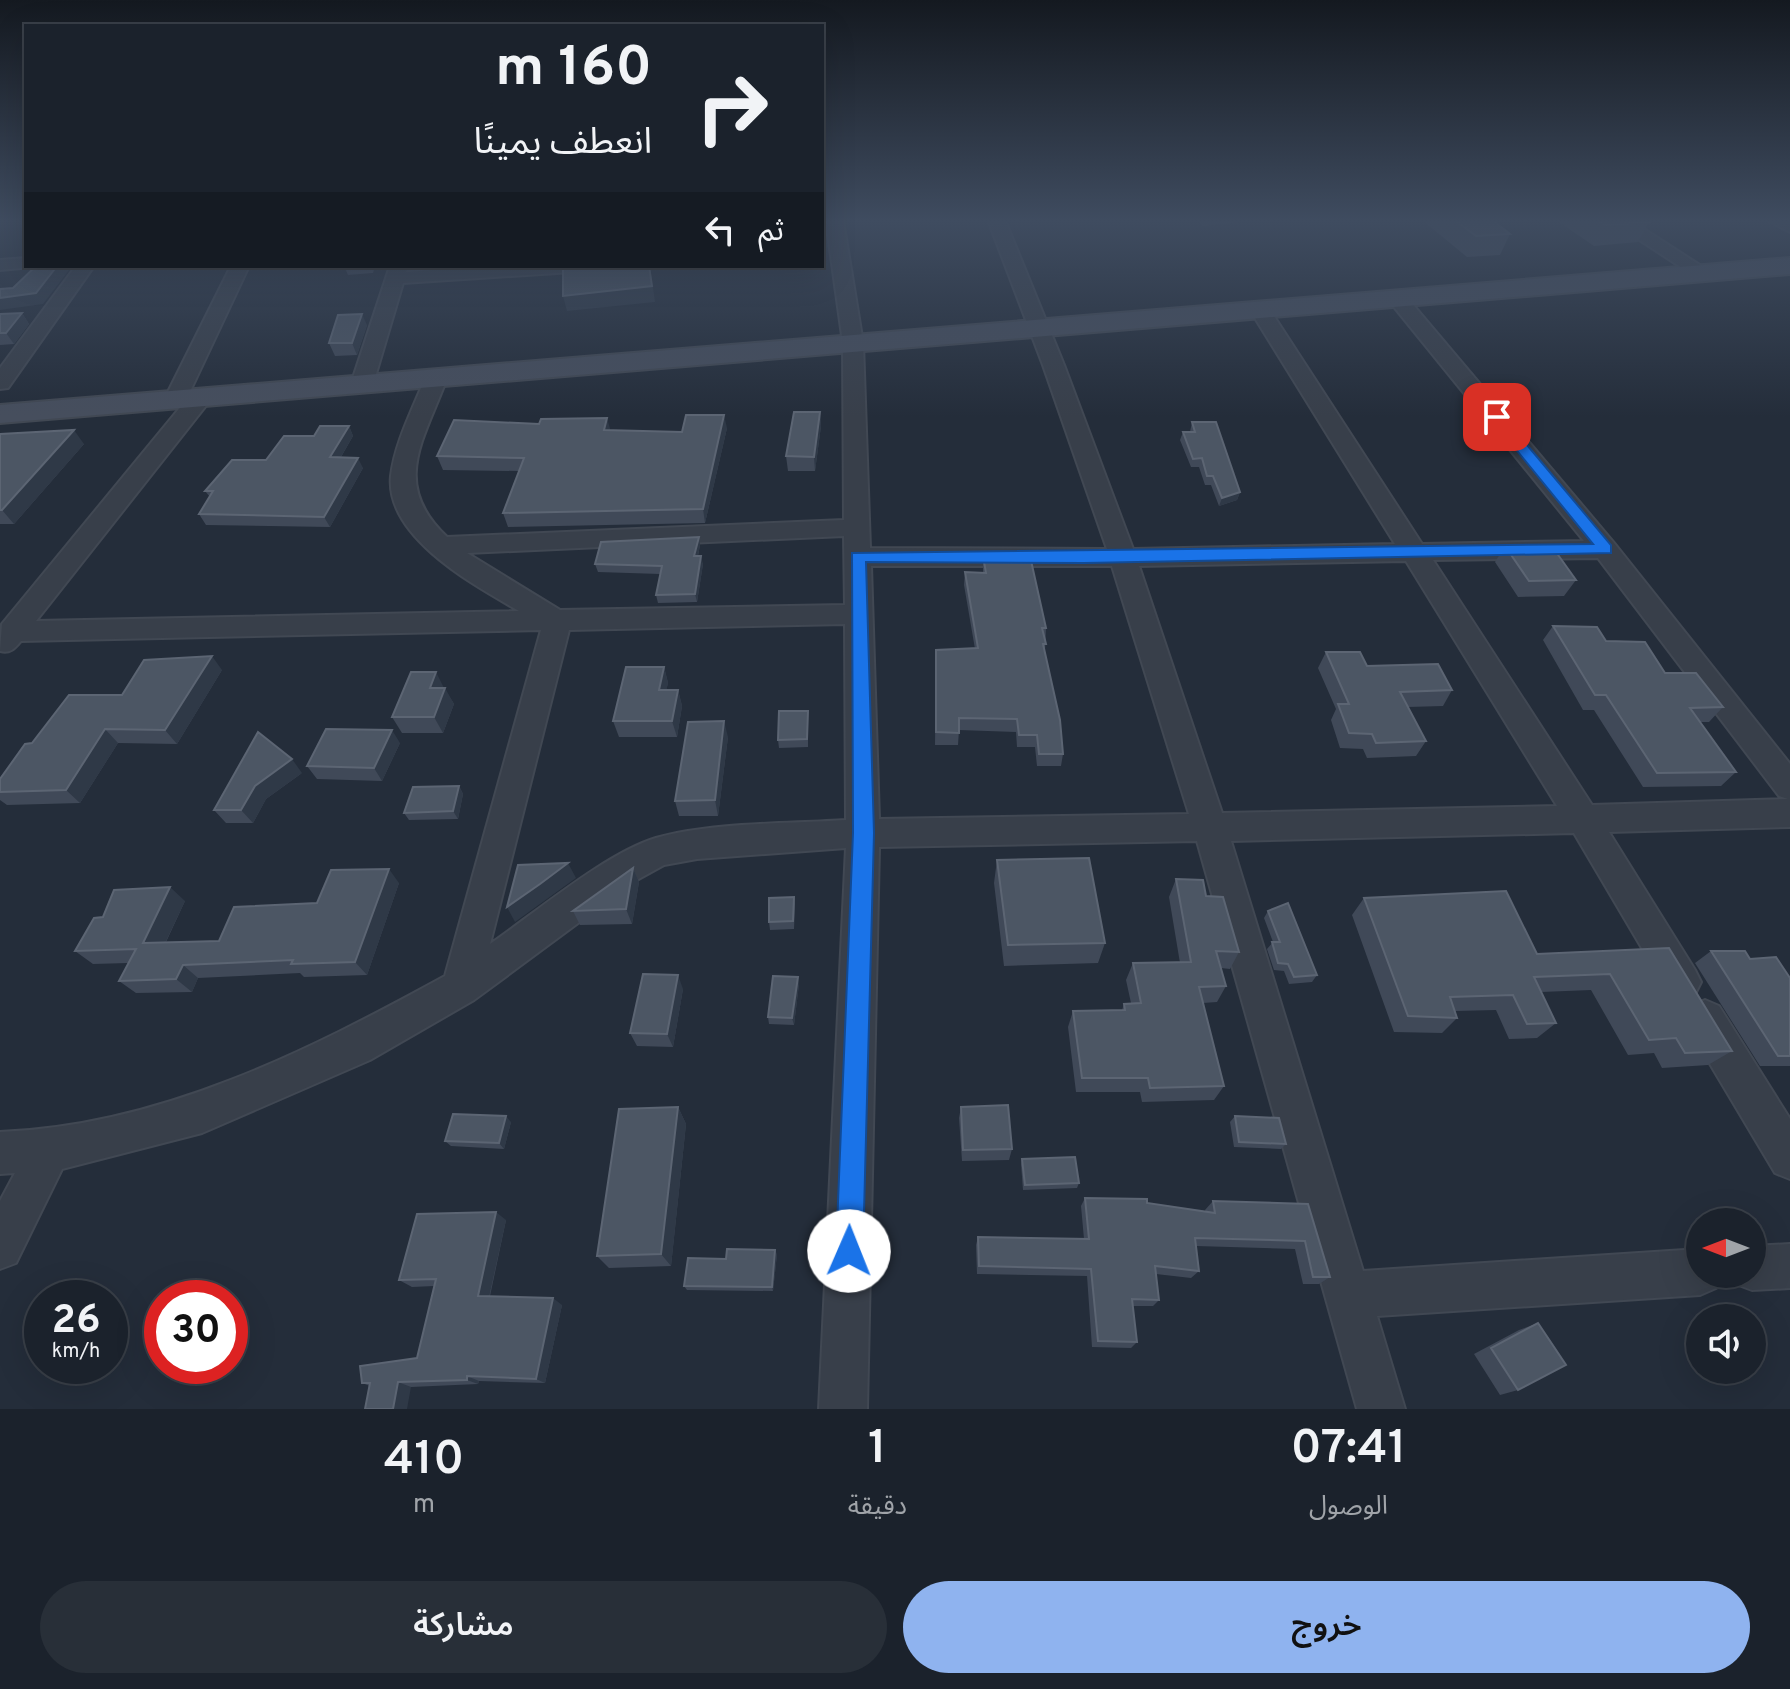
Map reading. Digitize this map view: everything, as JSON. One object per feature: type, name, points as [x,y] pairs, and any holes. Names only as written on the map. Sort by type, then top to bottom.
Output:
[{"type":"main road","points":[[0,414],[1547,286]]},
{"type":"street","points":[[0,383],[71,286]]},
{"type":"street","points":[[6,639],[188,399],[232,286]]},
{"type":"street","points":[[362,384],[393,286]]},
{"type":"street","points":[[839,286],[853,343],[863,833],[843,1409]]},
{"type":"street","points":[[1023,286],[1124,557],[1208,827],[1381,1409]]},
{"type":"street","points":[[1397,298],[1605,549],[1790,787]]},
{"type":"street","points":[[1260,310],[1583,819],[1790,1158]]},
{"type":"street","points":[[26,315],[52,312]]},
{"type":"street","points":[[436,378],[407,460],[402,490],[416,522],[438,546],[557,621]]},
{"type":"street","points":[[438,546],[857,542],[1124,557],[1605,549]]},
{"type":"street","points":[[6,639],[859,614]]},
{"type":"street","points":[[461,987],[557,621]]},
{"type":"street","points":[[0,1153],[49,1151],[202,1113],[356,1046],[461,987],[623,870],[658,852],[697,845],[863,833],[1790,813]]},
{"type":"street","points":[[0,1247],[49,1151]]},
{"type":"street","points":[[1766,1267],[1790,1266]]},
{"type":"street","points":[[1347,1295],[1686,1273]]},
{"type":"building","points":[[42,286],[36,293],[0,298],[0,289]]},
{"type":"building","points":[[563,286],[652,286],[563,296]]},
{"type":"building","points":[[22,313],[6,333],[0,333],[0,314]]},
{"type":"building","points":[[362,314],[352,343],[329,343],[338,315]]},
{"type":"building","points":[[794,412],[820,412],[814,457],[786,456]]},
{"type":"building","points":[[686,415],[724,415],[703,509],[503,513],[524,458],[437,456],[454,420],[539,424],[541,419],[607,418],[604,430],[682,432]]},
{"type":"building","points":[[1192,422],[1216,422],[1240,492],[1222,498],[1213,476],[1207,476],[1202,458],[1193,459],[1183,432],[1195,432]]},
{"type":"building","points":[[320,426],[349,426],[330,457],[358,458],[324,517],[199,514],[213,491],[205,491],[232,460],[266,460],[284,436],[314,436]]},
{"type":"building","points":[[74,430],[2,510],[0,510],[0,434]]},
{"type":"building","points":[[699,537],[694,556],[701,556],[695,594],[656,595],[662,566],[595,564],[601,542]]},
{"type":"building","points":[[1551,545],[1576,580],[1529,581],[1505,546]]},
{"type":"building","points":[[983,556],[1030,556],[1046,628],[1042,628],[1046,644],[1043,644],[1060,720],[1063,754],[1039,754],[1037,735],[1019,735],[1017,719],[959,718],[959,733],[936,732],[936,650],[978,648],[965,572],[986,573]]},
{"type":"building","points":[[1553,626],[1597,627],[1606,641],[1645,642],[1665,673],[1696,673],[1723,707],[1690,708],[1736,772],[1657,773],[1606,695],[1595,695]]},
{"type":"building","points":[[1326,652],[1360,652],[1367,666],[1438,664],[1452,690],[1400,692],[1426,741],[1376,743],[1372,734],[1349,733],[1338,704],[1349,704]]},
{"type":"building","points":[[212,656],[165,730],[105,729],[66,790],[0,792],[0,779],[25,744],[32,743],[69,695],[122,695],[144,660]]},
{"type":"building","points":[[626,667],[664,667],[659,690],[678,690],[672,721],[613,721]]},
{"type":"building","points":[[411,672],[436,672],[430,688],[445,688],[434,717],[392,717]]},
{"type":"building","points":[[779,711],[808,711],[807,739],[778,740]]},
{"type":"building","points":[[724,721],[715,800],[675,801],[688,722]]},
{"type":"building","points":[[326,729],[392,730],[374,768],[307,766]]},
{"type":"building","points":[[258,732],[292,759],[255,786],[241,810],[214,810]]},
{"type":"building","points":[[459,786],[453,811],[404,813],[413,787]]},
{"type":"building","points":[[1089,858],[1105,943],[1008,945],[997,860]]},
{"type":"building","points":[[568,863],[540,884],[507,907],[518,865]]},
{"type":"building","points":[[633,868],[626,909],[573,911]]},
{"type":"building","points":[[389,869],[355,962],[291,964],[293,960],[183,965],[176,979],[119,981],[136,949],[75,951],[94,918],[103,917],[114,890],[170,887],[143,943],[219,941],[234,907],[317,903],[331,870]]},
{"type":"building","points":[[1176,879],[1203,880],[1206,896],[1223,897],[1239,952],[1216,951],[1226,986],[1199,987],[1224,1086],[1150,1088],[1148,1078],[1082,1078],[1073,1011],[1125,1010],[1124,1004],[1141,1003],[1133,963],[1191,962]]},
{"type":"building","points":[[1506,891],[1537,954],[1669,948],[1732,1051],[1685,1053],[1676,1038],[1649,1040],[1610,974],[1534,977],[1556,1023],[1527,1024],[1513,995],[1450,997],[1457,1018],[1408,1016],[1364,898]]},
{"type":"building","points":[[794,897],[793,921],[769,922],[769,898]]},
{"type":"building","points":[[1288,903],[1317,975],[1294,977],[1288,964],[1278,963],[1272,942],[1280,942],[1268,911]]},
{"type":"building","points":[[1711,951],[1745,951],[1750,959],[1776,957],[1790,978],[1790,1056],[1778,1056]]},
{"type":"building","points":[[643,974],[678,975],[667,1034],[630,1033]]},
{"type":"building","points":[[773,976],[798,977],[792,1018],[768,1017]]},
{"type":"building","points":[[1008,1105],[1012,1149],[963,1150],[961,1107]]},
{"type":"building","points":[[678,1107],[661,1254],[597,1256],[619,1109]]},
{"type":"building","points":[[453,1114],[506,1116],[499,1143],[445,1141]]},
{"type":"building","points":[[1235,1116],[1279,1118],[1286,1144],[1239,1142]]},
{"type":"building","points":[[1075,1157],[1079,1183],[1025,1185],[1022,1159]]},
{"type":"building","points":[[1085,1198],[1147,1199],[1147,1203],[1215,1213],[1213,1201],[1308,1204],[1330,1277],[1313,1277],[1305,1241],[1195,1238],[1199,1271],[1155,1266],[1159,1300],[1132,1299],[1137,1342],[1098,1341],[1091,1269],[979,1266],[978,1237],[1089,1239]]},
{"type":"building","points":[[496,1212],[478,1296],[553,1298],[536,1379],[467,1376],[467,1380],[398,1382],[393,1409],[365,1409],[370,1383],[362,1383],[360,1366],[417,1358],[436,1279],[399,1280],[417,1214]]},
{"type":"building","points":[[727,1249],[775,1250],[772,1287],[684,1286],[688,1258],[726,1259]]},
{"type":"building","points":[[1538,1323],[1566,1365],[1518,1390],[1491,1348]]},
{"type":"route","points":[[849,1251],[863,833],[858,557],[1084,558],[1605,549],[1497,417]]}]
